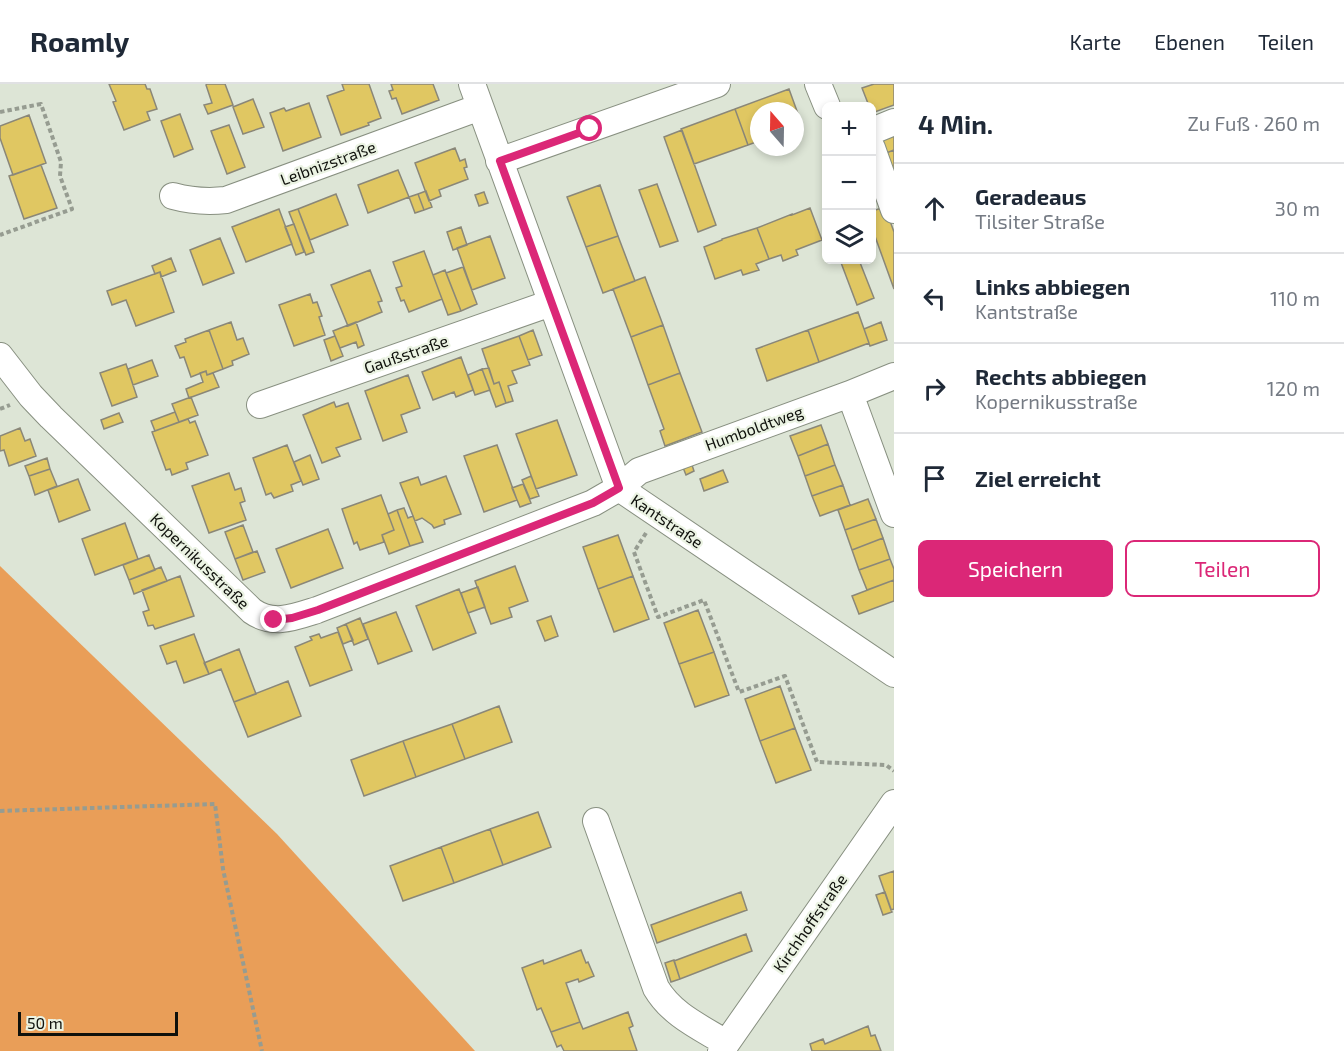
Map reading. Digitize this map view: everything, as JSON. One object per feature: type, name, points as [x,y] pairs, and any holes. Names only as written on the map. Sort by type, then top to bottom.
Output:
[{"type":"street","points":[[500,161],[717,84]]},
{"type":"street","points":[[819,84],[826,102]]},
{"type":"street","name":"Kantstraße","points":[[476,96],[619,488],[893,671]]},
{"type":"street","name":"Leibnizstraße","points":[[173,196],[191,201],[226,200],[476,96]]},
{"type":"street","points":[[876,129],[894,122]]},
{"type":"street","points":[[875,156],[894,210]]},
{"type":"street","name":"Gaußstraße","points":[[260,405],[551,303]]},
{"type":"street","name":"Kopernikusstraße","points":[[0,356],[31,396],[51,417],[252,611],[262,618],[274,620],[292,618],[318,610],[593,503],[619,488]]},
{"type":"street","name":"Humboldtweg","points":[[619,488],[639,471],[894,376]]},
{"type":"street","points":[[850,394],[894,514]]},
{"type":"street","name":"Kirchhoffstraße","points":[[596,821],[656,988],[669,1006],[723,1047],[894,803]]},
{"type":"path","points":[[0,112],[40,104],[61,162],[60,176],[72,209],[0,235]]},
{"type":"path","points":[[657,515],[634,552],[658,617],[704,600],[739,692],[785,676],[817,762],[886,765],[894,771]]},
{"type":"path","points":[[0,812],[215,804],[222,869],[262,1051]]},
{"type":"shaded area","points":[[0,566],[277,834],[475,1051],[0,1051]]},
{"type":"building","points":[[109,84],[145,84],[147,89],[150,89],[157,109],[147,112],[150,120],[124,130]]},
{"type":"building","points":[[207,84],[225,84],[233,105],[208,114],[204,105],[212,103]]},
{"type":"building","points":[[342,84],[369,84],[381,118],[341,135],[327,96],[344,90]]},
{"type":"building","points":[[391,84],[433,84],[439,100],[402,114],[396,98],[392,99],[389,91],[393,90]]},
{"type":"building","points":[[874,84],[894,84],[894,105],[876,112],[876,102],[867,102],[862,88]]},
{"type":"building","points":[[789,89],[794,102],[754,102]]},
{"type":"building","points":[[253,99],[264,127],[243,134],[233,107]]},
{"type":"building","points":[[309,103],[321,137],[283,151],[270,113],[284,108],[286,111]]},
{"type":"building","points":[[750,103],[750,144],[748,145],[735,109]]},
{"type":"building","points":[[735,109],[748,145],[694,164],[681,129]]},
{"type":"building","points":[[180,114],[193,149],[174,157],[161,121]]},
{"type":"building","points":[[29,115],[46,163],[13,175],[0,138],[0,126]]},
{"type":"building","points":[[229,125],[245,167],[227,174],[211,131]]},
{"type":"building","points":[[682,130],[716,225],[698,232],[664,137]]},
{"type":"building","points":[[894,135],[894,150],[881,155],[876,141]]},
{"type":"building","points":[[455,148],[460,161],[465,159],[467,167],[464,168],[468,179],[439,190],[441,196],[429,201],[415,163]]},
{"type":"building","points":[[894,150],[894,170],[888,172],[881,155]]},
{"type":"building","points":[[41,165],[57,208],[24,219],[9,176]]},
{"type":"building","points":[[398,170],[409,197],[368,213],[358,185]]},
{"type":"building","points":[[657,184],[678,241],[660,247],[639,190]]},
{"type":"building","points":[[600,185],[618,236],[586,247],[567,197]]},
{"type":"building","points":[[426,191],[432,207],[424,210],[418,194]]},
{"type":"building","points":[[484,192],[488,203],[479,206],[475,195]]},
{"type":"building","points":[[336,194],[348,225],[310,240],[298,209]]},
{"type":"building","points":[[418,194],[424,210],[415,213],[409,197]]},
{"type":"building","points":[[885,207],[894,232],[894,289],[876,239],[876,210]]},
{"type":"building","points":[[810,208],[822,240],[796,250],[798,255],[783,261],[781,255],[769,259],[757,228]]},
{"type":"building","points":[[279,209],[292,244],[246,262],[232,227]]},
{"type":"building","points":[[298,209],[314,252],[306,255],[289,212]]},
{"type":"building","points":[[294,224],[304,252],[296,255],[285,227]]},
{"type":"building","points":[[461,227],[467,245],[453,250],[447,232]]},
{"type":"building","points":[[757,228],[769,259],[756,264],[759,270],[743,275],[741,270],[715,279],[704,247]]},
{"type":"building","points":[[490,236],[505,278],[472,290],[457,248]]},
{"type":"building","points":[[618,236],[635,281],[603,293],[586,247]]},
{"type":"building","points":[[220,238],[234,273],[203,285],[190,250]]},
{"type":"building","points":[[424,251],[442,299],[409,312],[396,288],[402,286],[393,262]]},
{"type":"building","points":[[171,258],[176,271],[161,277],[160,272],[155,274],[152,266]]},
{"type":"building","points":[[842,264],[861,264],[874,298],[857,305]]},
{"type":"building","points":[[463,267],[477,304],[461,311],[446,273]]},
{"type":"building","points":[[370,270],[382,301],[378,302],[382,312],[348,326],[331,285]]},
{"type":"building","points":[[445,270],[461,311],[448,315],[433,275]]},
{"type":"building","points":[[160,272],[174,312],[136,326],[126,300],[112,305],[107,291]]},
{"type":"building","points":[[645,277],[663,325],[631,337],[613,289]]},
{"type":"building","points":[[310,294],[313,303],[317,302],[325,335],[294,346],[279,305]]},
{"type":"building","points":[[858,312],[869,343],[819,362],[808,330]]},
{"type":"building","points":[[231,322],[237,340],[243,338],[249,354],[232,361],[233,365],[223,369],[209,330]]},
{"type":"building","points":[[356,322],[364,345],[358,348],[356,342],[340,348],[333,331]]},
{"type":"building","points":[[881,322],[887,340],[870,346],[864,329]]},
{"type":"building","points":[[663,325],[680,373],[648,385],[631,337]]},
{"type":"building","points":[[209,330],[223,369],[207,375],[206,371],[191,377],[184,357],[180,358],[175,346],[186,342],[185,339]]},
{"type":"building","points":[[533,330],[542,355],[528,360],[519,336]]},
{"type":"building","points":[[808,330],[819,362],[767,381],[756,349]]},
{"type":"building","points":[[335,336],[343,356],[331,361],[324,340]]},
{"type":"building","points":[[519,336],[530,365],[512,371],[517,383],[508,386],[513,401],[506,403],[499,382],[494,384],[482,349]]},
{"type":"building","points":[[461,357],[473,390],[456,397],[454,392],[433,400],[422,372]]},
{"type":"building","points":[[152,360],[158,376],[133,385],[128,369]]},
{"type":"building","points":[[126,364],[137,397],[112,406],[100,373]]},
{"type":"building","points":[[489,368],[494,384],[499,382],[506,403],[496,407],[482,369]]},
{"type":"building","points":[[482,369],[490,390],[475,395],[468,375]]},
{"type":"building","points":[[206,371],[207,375],[213,373],[219,387],[189,398],[186,389],[203,382],[200,373]]},
{"type":"building","points":[[680,373],[702,432],[665,446],[660,431],[664,429],[648,385]]},
{"type":"building","points":[[408,375],[420,408],[401,415],[407,432],[383,441],[365,391]]},
{"type":"building","points":[[191,397],[198,415],[179,422],[172,404]]},
{"type":"building","points":[[334,402],[336,407],[348,403],[361,439],[336,448],[340,456],[322,463],[303,415]]},
{"type":"building","points":[[175,412],[179,422],[155,431],[151,421]]},
{"type":"building","points":[[119,413],[123,422],[104,429],[101,420]]},
{"type":"building","points":[[188,419],[190,423],[195,421],[208,455],[186,463],[188,469],[172,475],[170,469],[166,470],[152,432]]},
{"type":"building","points":[[557,420],[577,475],[536,489],[516,434]]},
{"type":"building","points":[[821,425],[828,444],[798,456],[790,436]]},
{"type":"building","points":[[20,428],[25,441],[30,439],[36,456],[9,466],[4,450],[0,451],[0,436]]},
{"type":"building","points":[[828,444],[835,465],[805,476],[798,456]]},
{"type":"building","points":[[287,445],[301,481],[291,485],[293,491],[274,498],[271,493],[266,495],[253,458]]},
{"type":"building","points":[[497,445],[517,500],[484,512],[464,456]]},
{"type":"building","points":[[310,455],[319,479],[303,485],[294,462]]},
{"type":"building","points":[[47,458],[50,469],[29,476],[25,466]]},
{"type":"building","points":[[691,462],[694,471],[686,475],[682,465]]},
{"type":"building","points":[[835,465],[843,485],[812,496],[805,476]]},
{"type":"building","points":[[50,469],[57,486],[35,495],[29,476]]},
{"type":"building","points":[[723,470],[728,482],[704,491],[700,479]]},
{"type":"building","points":[[229,473],[235,490],[241,488],[245,501],[240,503],[246,520],[209,533],[192,486]]},
{"type":"building","points":[[446,476],[461,514],[444,520],[445,524],[434,528],[422,518],[415,521],[400,483],[418,477],[421,485]]},
{"type":"building","points":[[531,476],[539,496],[530,499],[522,480]]},
{"type":"building","points":[[78,479],[90,510],[59,522],[48,490]]},
{"type":"building","points":[[523,484],[531,503],[520,507],[512,488]]},
{"type":"building","points":[[843,485],[850,505],[820,516],[812,496]]},
{"type":"building","points":[[381,495],[394,530],[382,535],[384,542],[360,550],[357,542],[354,544],[342,509]]},
{"type":"building","points":[[868,499],[876,519],[845,530],[838,510]]},
{"type":"building","points":[[404,508],[408,518],[413,516],[423,542],[410,546],[397,510]]},
{"type":"building","points":[[397,510],[410,546],[389,554],[382,535],[394,530],[388,514]]},
{"type":"building","points":[[876,519],[883,538],[852,550],[845,530]]},
{"type":"building","points":[[125,523],[138,559],[95,575],[82,539]]},
{"type":"building","points":[[243,525],[253,552],[235,559],[225,532]]},
{"type":"building","points":[[328,529],[343,568],[291,588],[276,549]]},
{"type":"building","points":[[618,535],[633,576],[598,589],[583,547]]},
{"type":"building","points":[[883,538],[890,559],[859,570],[852,550]]},
{"type":"building","points":[[257,551],[265,572],[243,580],[235,559]]},
{"type":"building","points":[[149,555],[155,570],[129,580],[123,565]]},
{"type":"building","points":[[890,559],[894,569],[894,580],[867,590],[859,570]]},
{"type":"building","points":[[515,566],[528,601],[509,608],[512,617],[491,624],[475,581]]},
{"type":"building","points":[[161,567],[167,581],[134,594],[129,580]]},
{"type":"building","points":[[180,576],[194,616],[155,629],[153,625],[148,626],[143,612],[149,610],[142,590]]},
{"type":"building","points":[[633,576],[649,619],[614,632],[598,589]]},
{"type":"building","points":[[894,580],[894,601],[859,614],[852,596]]},
{"type":"building","points":[[478,587],[485,607],[468,613],[461,593]]},
{"type":"building","points":[[459,589],[476,633],[433,650],[416,606]]},
{"type":"building","points":[[698,610],[714,652],[679,664],[664,623]]},
{"type":"building","points":[[396,612],[412,651],[378,664],[363,624]]},
{"type":"building","points":[[551,616],[558,636],[545,641],[537,621]]},
{"type":"building","points":[[360,618],[368,639],[354,645],[346,624]]},
{"type":"building","points":[[346,624],[353,640],[343,644],[337,628]]},
{"type":"building","points":[[338,632],[352,670],[310,686],[295,647],[312,640],[310,637],[319,634],[321,638]]},
{"type":"building","points":[[194,634],[209,674],[184,683],[176,661],[167,664],[160,646]]},
{"type":"building","points":[[239,649],[256,694],[234,702],[221,669],[209,674],[204,663]]},
{"type":"building","points":[[714,652],[729,695],[695,707],[679,664]]},
{"type":"building","points":[[288,681],[301,716],[248,737],[234,702]]},
{"type":"building","points":[[780,686],[795,728],[760,741],[745,699]]},
{"type":"building","points":[[499,706],[512,742],[465,759],[452,724]]},
{"type":"building","points":[[452,724],[465,759],[416,777],[403,741]]},
{"type":"building","points":[[795,728],[811,770],[776,783],[760,741]]},
{"type":"building","points":[[403,741],[416,777],[364,796],[351,760]]},
{"type":"building","points":[[538,812],[551,847],[503,865],[490,829]]},
{"type":"building","points":[[490,829],[503,865],[454,883],[441,847]]},
{"type":"building","points":[[441,847],[454,883],[403,901],[390,866]]},
{"type":"building","points":[[894,871],[894,909],[891,910],[879,876]]},
{"type":"building","points":[[741,892],[747,910],[657,943],[651,925]]},
{"type":"building","points":[[885,892],[892,912],[883,915],[876,895]]},
{"type":"building","points":[[746,934],[752,951],[680,979],[674,961]]},
{"type":"building","points":[[581,950],[594,976],[579,982],[578,979],[566,983],[580,1022],[551,1032],[541,1008],[537,1010],[522,968],[543,960],[544,964]]},
{"type":"building","points":[[674,960],[680,979],[671,982],[665,963]]},
{"type":"building","points":[[628,1012],[633,1026],[629,1028],[637,1051],[564,1051],[561,1045],[557,1047],[551,1032],[580,1022],[583,1029]]},
{"type":"building","points":[[868,1026],[871,1036],[875,1035],[881,1051],[812,1051],[810,1044],[823,1039],[825,1044]]},
{"type":"route","points":[[274,620],[292,618],[318,610],[593,503],[619,488],[500,161],[590,129]]}]
